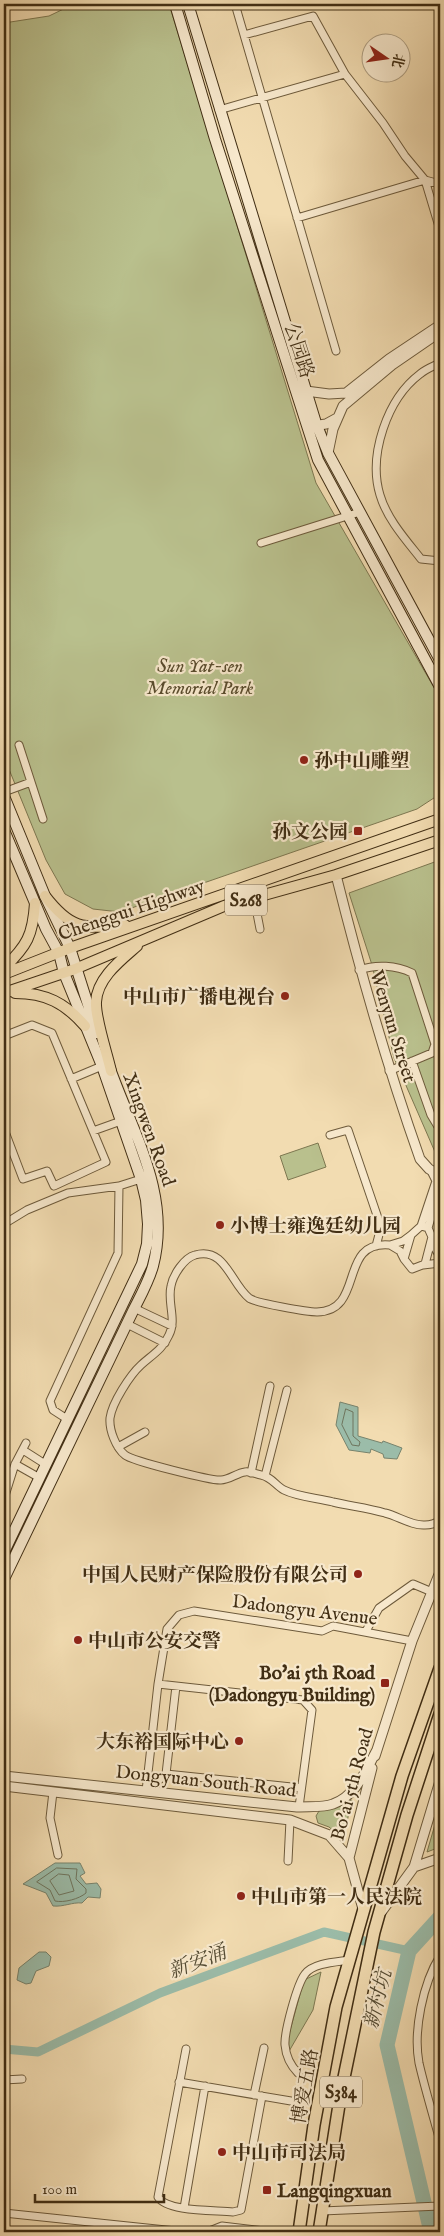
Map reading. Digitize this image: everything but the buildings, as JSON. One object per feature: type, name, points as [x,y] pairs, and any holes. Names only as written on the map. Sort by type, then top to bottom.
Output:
[{"type":"highway","name":"S384","points":[[363,1909],[402,1776],[440,1668]]},
{"type":"highway","name":"S384","points":[[319,2232],[341,2092],[374,1932],[407,1815],[440,1714]]},
{"type":"highway","name":"博爱五路","points":[[299,2232],[314,2125],[336,2006],[363,1909]]},
{"type":"main road","name":"公园路","points":[[175,4],[215,140],[301,393],[328,453],[440,660]]},
{"type":"main road","name":"公园路","points":[[188,4],[301,393],[306,426],[318,460],[440,687]]},
{"type":"main road","name":"Xingwen Road","points":[[4,794],[45,896],[70,948],[121,1121],[141,1179],[146,1200],[148,1224],[147,1244],[142,1264],[38,1477],[4,1552]]},
{"type":"main road","name":"Chenggui Highway","points":[[4,974],[70,948],[440,819]]},
{"type":"main road","name":"Xingwen Road","points":[[4,830],[59,953],[64,973],[85,1026],[106,1068],[150,1173],[157,1197],[160,1223],[152,1268],[4,1579]]},
{"type":"main road","name":"Chenggui Highway","points":[[5,993],[75,969],[224,906],[336,875],[438,840]]},
{"type":"main road","points":[[45,896],[56,910],[73,924],[96,927],[139,924]]},
{"type":"main road","points":[[4,968],[26,944],[34,928],[35,903]]},
{"type":"main road","points":[[106,1068],[96,1001],[103,981],[115,965],[143,940]]},
{"type":"main road","points":[[5,993],[36,993],[62,1004],[85,1026]]},
{"type":"street","points":[[235,4],[336,351]]},
{"type":"street","points":[[244,34],[313,16],[345,74],[425,180],[440,230]]},
{"type":"street","points":[[219,110],[345,74]]},
{"type":"street","points":[[297,218],[425,180],[440,184]]},
{"type":"street","points":[[301,393],[346,393],[389,359],[440,325]]},
{"type":"street","points":[[328,453],[337,418],[343,406],[392,365],[440,332]]},
{"type":"street","points":[[440,363],[420,374],[394,403],[381,440],[377,472],[380,496],[399,532],[421,559],[440,561]]},
{"type":"street","points":[[306,426],[317,426],[337,418]]},
{"type":"street","points":[[261,543],[360,512]]},
{"type":"street","points":[[19,745],[44,819]]},
{"type":"street","points":[[4,794],[31,782]]},
{"type":"street","name":"Wenyun Street","points":[[336,875],[359,970],[389,1071],[420,1159],[440,1176]]},
{"type":"street","points":[[254,898],[260,929]]},
{"type":"street","points":[[359,970],[372,965],[404,969],[412,973],[438,1046],[432,1053],[389,1071]]},
{"type":"street","points":[[4,1036],[32,1025],[52,1033],[106,1162],[54,1186],[47,1171],[23,1180],[4,1129]]},
{"type":"street","points":[[412,1061],[431,1115],[440,1130]]},
{"type":"street","points":[[71,1079],[106,1068]]},
{"type":"street","points":[[93,1131],[121,1121]]},
{"type":"street","points":[[330,1135],[348,1130],[380,1227],[376,1246]]},
{"type":"street","points":[[430,1169],[436,1181],[425,1227],[440,1257]]},
{"type":"street","points":[[4,1224],[27,1210],[68,1193],[119,1186],[141,1179]]},
{"type":"street","points":[[67,1419],[53,1410],[50,1401],[118,1253],[119,1186]]},
{"type":"street","points":[[440,1186],[425,1227],[403,1241],[390,1245],[376,1246],[363,1251],[357,1260],[349,1287],[340,1305],[329,1311],[315,1312],[250,1300],[240,1290],[225,1265],[210,1254],[195,1255],[183,1263],[171,1286],[172,1326],[166,1343],[132,1374],[114,1406],[110,1418],[111,1431],[118,1447],[126,1456],[140,1461],[221,1480],[245,1472],[251,1473],[265,1476],[283,1490],[384,1513],[420,1525],[435,1524],[440,1520]]},
{"type":"street","points":[[404,1259],[411,1235]]},
{"type":"street","points":[[423,1265],[431,1240]]},
{"type":"street","points":[[390,1245],[400,1251],[412,1269],[423,1265],[440,1263]]},
{"type":"street","points":[[134,1308],[172,1326]]},
{"type":"street","points":[[127,1324],[166,1343]]},
{"type":"street","points":[[251,1473],[270,1386]]},
{"type":"street","points":[[265,1476],[287,1390]]},
{"type":"street","points":[[118,1447],[145,1432]]},
{"type":"street","points":[[4,1499],[15,1464],[26,1443]]},
{"type":"street","points":[[22,1450],[45,1464]]},
{"type":"street","points":[[15,1464],[38,1477]]},
{"type":"street","name":"Bo'ai 5th Road","points":[[363,1909],[349,1858],[377,1750],[412,1641],[440,1572]]},
{"type":"street","points":[[366,1631],[379,1608],[413,1584],[432,1592]]},
{"type":"street","name":"Dadongyu Avenue","points":[[146,1790],[158,1684],[167,1628],[179,1615],[194,1611],[322,1631],[333,1626],[412,1641]]},
{"type":"street","points":[[158,1684],[303,1700],[312,1710],[299,1807]]},
{"type":"street","points":[[166,1774],[176,1686]]},
{"type":"street","name":"Dongyuan South Road","points":[[4,1776],[299,1807],[332,1805],[349,1795],[362,1779],[377,1750]]},
{"type":"street","points":[[146,1790],[166,1774],[301,1788]]},
{"type":"street","points":[[379,1914],[414,1867],[440,1781],[440,1775]]},
{"type":"street","name":"Dongyuan South Road","points":[[4,1786],[290,1820],[330,1836],[349,1858]]},
{"type":"street","points":[[53,1792],[50,1818],[58,1855]]},
{"type":"street","points":[[288,1861],[290,1820]]},
{"type":"street","points":[[414,1867],[440,1858]]},
{"type":"street","points":[[440,1956],[433,1968],[419,2011],[419,2061],[437,2113],[440,2141]]},
{"type":"street","points":[[298,2073],[288,2062],[285,2044],[296,1992],[305,1973],[321,1965],[349,1960]]},
{"type":"street","points":[[186,2049],[158,2197],[166,2204],[184,2208],[233,2212],[241,2210],[264,2048]]},
{"type":"street","points":[[4,2080],[22,2079]]},
{"type":"street","points":[[179,2082],[291,2101]]},
{"type":"street","points":[[184,2208],[205,2086]]},
{"type":"street","points":[[322,2211],[440,2206]]},
{"type":"street","points":[[4,2213],[185,2232]]},
{"type":"street","points":[[207,2232],[222,2226],[273,2232]]},
{"type":"green space","name":"Sun Yat-sen Memorial Park","points":[[74,4],[169,4],[316,483],[440,698],[440,794],[417,809],[120,912],[93,909],[65,894],[46,860],[4,757],[4,23],[49,16]]},
{"type":"green space","points":[[440,860],[440,1155],[435,1152],[394,1058],[372,965],[349,893]]},
{"type":"green space","points":[[318,1143],[326,1167],[288,1180],[280,1156]]},
{"type":"green space","points":[[352,1800],[343,1839],[329,1827],[318,1823],[316,1816],[319,1811]]},
{"type":"green space","points":[[440,1807],[440,1847],[427,1852]]},
{"type":"green space","points":[[321,1972],[313,2010],[288,2053],[286,2045],[304,1980]]},
{"type":"water","points":[[340,1402],[358,1407],[358,1436],[382,1443],[383,1441],[402,1448],[397,1459],[384,1458],[383,1454],[371,1449],[370,1453],[349,1450],[336,1425]]},
{"type":"water","points":[[55,1863],[80,1863],[85,1873],[80,1876],[86,1884],[97,1883],[101,1889],[100,1898],[88,1897],[82,1903],[53,1906],[46,1893],[23,1884]]},
{"type":"water","points":[[39,1952],[46,1952],[51,1957],[49,1966],[36,1971],[31,1983],[26,1984],[17,1980],[19,1968]]},
{"type":"waterway","name":"新村坑","points":[[431,2232],[387,2045],[409,1951],[440,1917]]},
{"type":"waterway","name":"新安涌","points":[[4,2049],[38,2052],[160,1993],[324,1932],[409,1951]]},
{"type":"place","name":"孙中山雕塑","points":[[304,760]]},
{"type":"place","name":"孙文公园","points":[[358,831]]},
{"type":"place","name":"中山市广播电视台","points":[[285,996]]},
{"type":"place","name":"小博士雍逸廷幼儿园","points":[[220,1225]]},
{"type":"place","name":"中国人民财产保险股份有限公司","points":[[358,1574]]},
{"type":"place","name":"中山市公安交警","points":[[78,1640]]},
{"type":"place","name":"Bo'ai 5th Road (Dadongyu Building)","points":[[385,1683]]},
{"type":"place","name":"大东裕国际中心","points":[[239,1741]]},
{"type":"place","name":"中山市第一人民法院","points":[[241,1896]]},
{"type":"place","name":"中山市司法局","points":[[222,2152]]},
{"type":"place","name":"Langqingxuan","points":[[267,2190]]}]
